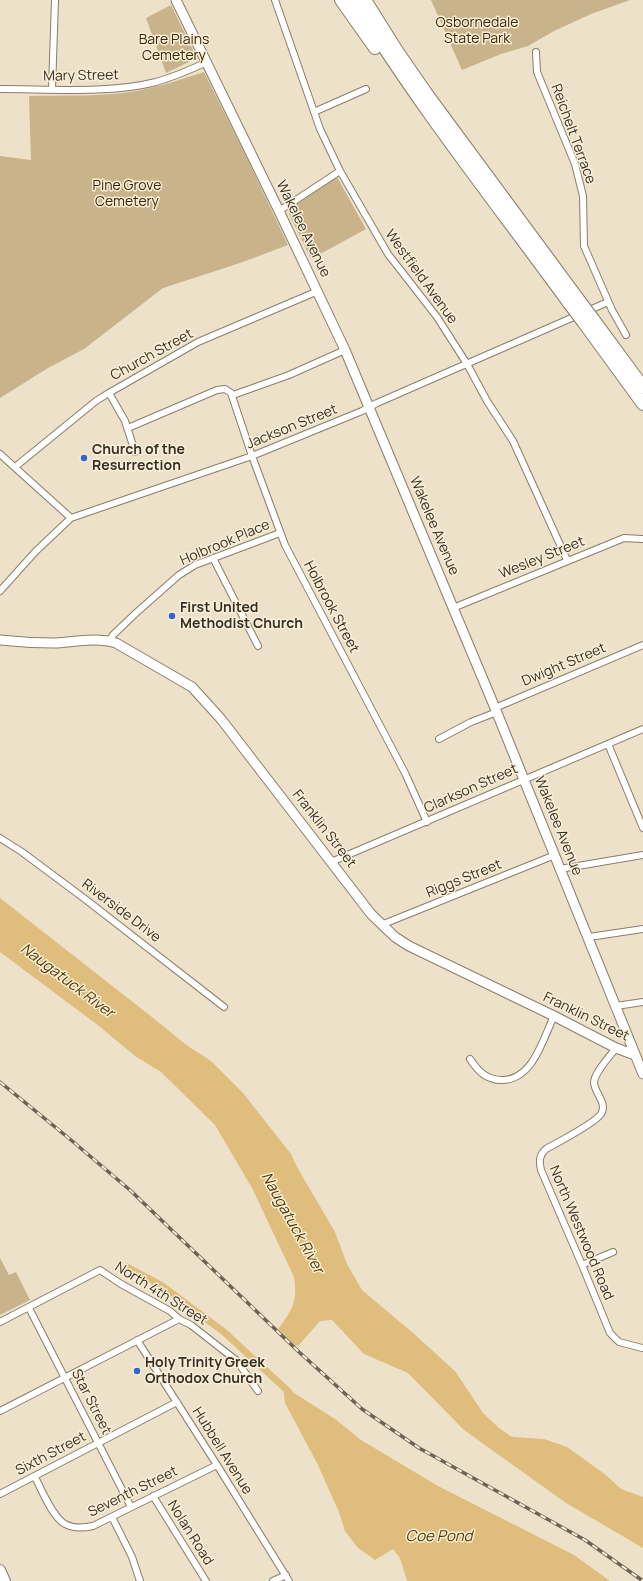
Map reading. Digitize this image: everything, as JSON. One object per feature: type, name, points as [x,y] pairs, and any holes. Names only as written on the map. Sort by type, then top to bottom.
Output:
[{"type":"highway","points":[[341,0],[392,71],[423,105]]},
{"type":"highway","points":[[354,0],[379,41],[423,105],[574,301]]},
{"type":"highway","points":[[365,0],[426,93],[588,321],[643,404]]},
{"type":"highway","points":[[588,321],[643,387]]},
{"type":"main road","name":"Wakelee Avenue","points":[[176,0],[279,210],[345,350],[496,710],[589,937],[643,1074]]},
{"type":"main road","name":"Franklin Street","points":[[0,640],[28,642],[109,641],[116,643],[192,687],[221,719],[381,925],[395,937],[409,946],[462,973],[554,1016],[616,1048],[635,1055]]},
{"type":"main road","points":[[0,1570],[5,1581]]},
{"type":"street","points":[[52,89],[55,0]]},
{"type":"street","name":"Westfield Avenue","points":[[275,0],[320,129],[340,171],[388,254],[437,317],[468,364],[487,401],[505,426],[520,453],[567,560]]},
{"type":"street","name":"Reichelt Terrace","points":[[536,52],[537,72],[575,164],[583,196],[585,225],[584,246],[608,302],[626,335]]},
{"type":"street","name":"Mary Street","points":[[0,89],[108,89],[131,87],[156,82],[188,71],[207,62]]},
{"type":"street","points":[[314,112],[366,89]]},
{"type":"street","points":[[279,210],[340,171]]},
{"type":"street","name":"Church Street","points":[[15,466],[96,401],[198,342],[318,291]]},
{"type":"street","name":"Jackson Street","points":[[0,591],[36,551],[71,518],[252,456],[369,408],[608,302]]},
{"type":"street","points":[[128,428],[217,390],[226,389],[233,395],[289,375],[345,350]]},
{"type":"street","points":[[110,393],[128,428],[135,452]]},
{"type":"street","name":"Holbrook Street","points":[[233,395],[252,456],[280,533],[405,773],[427,822]]},
{"type":"street","points":[[0,454],[71,518]]},
{"type":"street","name":"Holbrook Place","points":[[109,641],[113,635],[168,583],[195,565],[280,533]]},
{"type":"street","name":"Wesley Street","points":[[453,608],[567,560],[624,538],[642,539]]},
{"type":"street","points":[[213,558],[258,646]]},
{"type":"street","name":"Dwight Street","points":[[439,739],[496,710],[643,645]]},
{"type":"street","name":"Clarkson Street","points":[[331,862],[518,784],[524,779],[643,729]]},
{"type":"street","points":[[608,744],[643,828]]},
{"type":"street","name":"Riverside Drive","points":[[0,838],[22,852],[85,899],[224,1007]]},
{"type":"street","name":"Riggs Street","points":[[381,925],[555,855]]},
{"type":"street","points":[[560,869],[643,855]]},
{"type":"street","points":[[589,937],[643,929]]},
{"type":"street","points":[[616,1006],[643,1002]]},
{"type":"street","points":[[470,1059],[478,1072],[492,1078],[506,1080],[518,1076],[524,1072],[534,1059],[554,1016]]},
{"type":"street","name":"North Westwood Road","points":[[616,1048],[595,1078],[595,1086],[603,1106],[601,1114],[593,1121],[546,1149],[540,1156],[540,1161],[541,1170],[610,1334],[619,1342],[642,1348]]},
{"type":"street","points":[[582,1265],[613,1252]]},
{"type":"street","name":"North 4th Street","points":[[29,1308],[100,1270],[191,1325],[237,1361],[258,1391]]},
{"type":"street","points":[[0,1322],[29,1308]]},
{"type":"street","name":"Star Street","points":[[29,1308],[131,1507]]},
{"type":"street","points":[[0,1410],[179,1319]]},
{"type":"street","name":"Hubbell Avenue","points":[[137,1340],[289,1581]]},
{"type":"street","name":"Sixth Street","points":[[0,1494],[177,1402]]},
{"type":"street","name":"Seventh Street","points":[[35,1477],[50,1507],[65,1524],[80,1528],[93,1526],[217,1465]]},
{"type":"street","name":"Nolan Road","points":[[153,1496],[206,1581]]},
{"type":"street","points":[[112,1517],[132,1557],[140,1581]]},
{"type":"street","points":[[273,1581],[286,1575]]},
{"type":"green space","name":"Osbornedale State Park","points":[[431,0],[630,0],[591,14],[554,31],[528,46],[501,54],[462,70]]},
{"type":"green space","name":"Bare Plains Cemetery","points":[[171,5],[197,58],[166,73],[146,18]]},
{"type":"green space","name":"Pine Grove Cemetery","points":[[204,72],[288,245],[240,263],[163,288],[84,349],[48,368],[0,398],[0,156],[31,160],[29,96],[123,93],[170,83]]},
{"type":"green space","points":[[337,177],[366,229],[311,259],[289,214],[289,209]]},
{"type":"green space","points":[[0,1258],[9,1275],[16,1272],[30,1300],[0,1315]]},
{"type":"water","name":"Naugatuck River","points":[[0,898],[185,1044],[211,1061],[243,1093],[291,1154],[335,1232],[347,1264],[362,1290],[455,1371],[483,1413],[499,1428],[512,1437],[544,1439],[567,1447],[606,1475],[621,1489],[643,1497],[643,1548],[566,1503],[464,1430],[408,1373],[364,1354],[332,1320],[320,1321],[299,1345],[295,1346],[278,1329],[287,1317],[293,1305],[295,1293],[294,1277],[252,1188],[215,1125],[161,1072],[135,1056],[99,1026],[0,952]]},
{"type":"water","name":"Coe Pond","points":[[283,1386],[335,1419],[361,1440],[438,1486],[574,1555],[610,1581],[407,1581],[400,1558],[393,1549],[375,1560],[358,1548],[345,1531],[339,1512],[317,1463],[285,1403]]},
{"type":"waterway","points":[[127,1267],[161,1285],[224,1332],[289,1392]]},
{"type":"railway","points":[[0,1082],[131,1191],[299,1352],[362,1409],[419,1448],[585,1540],[643,1581]]},
{"type":"place","name":"Church of the Resurrection","points":[[84,458]]},
{"type":"place","name":"First United Methodist Church","points":[[172,616]]},
{"type":"place","name":"Holy Trinity Greek Orthodox Church","points":[[137,1371]]}]
